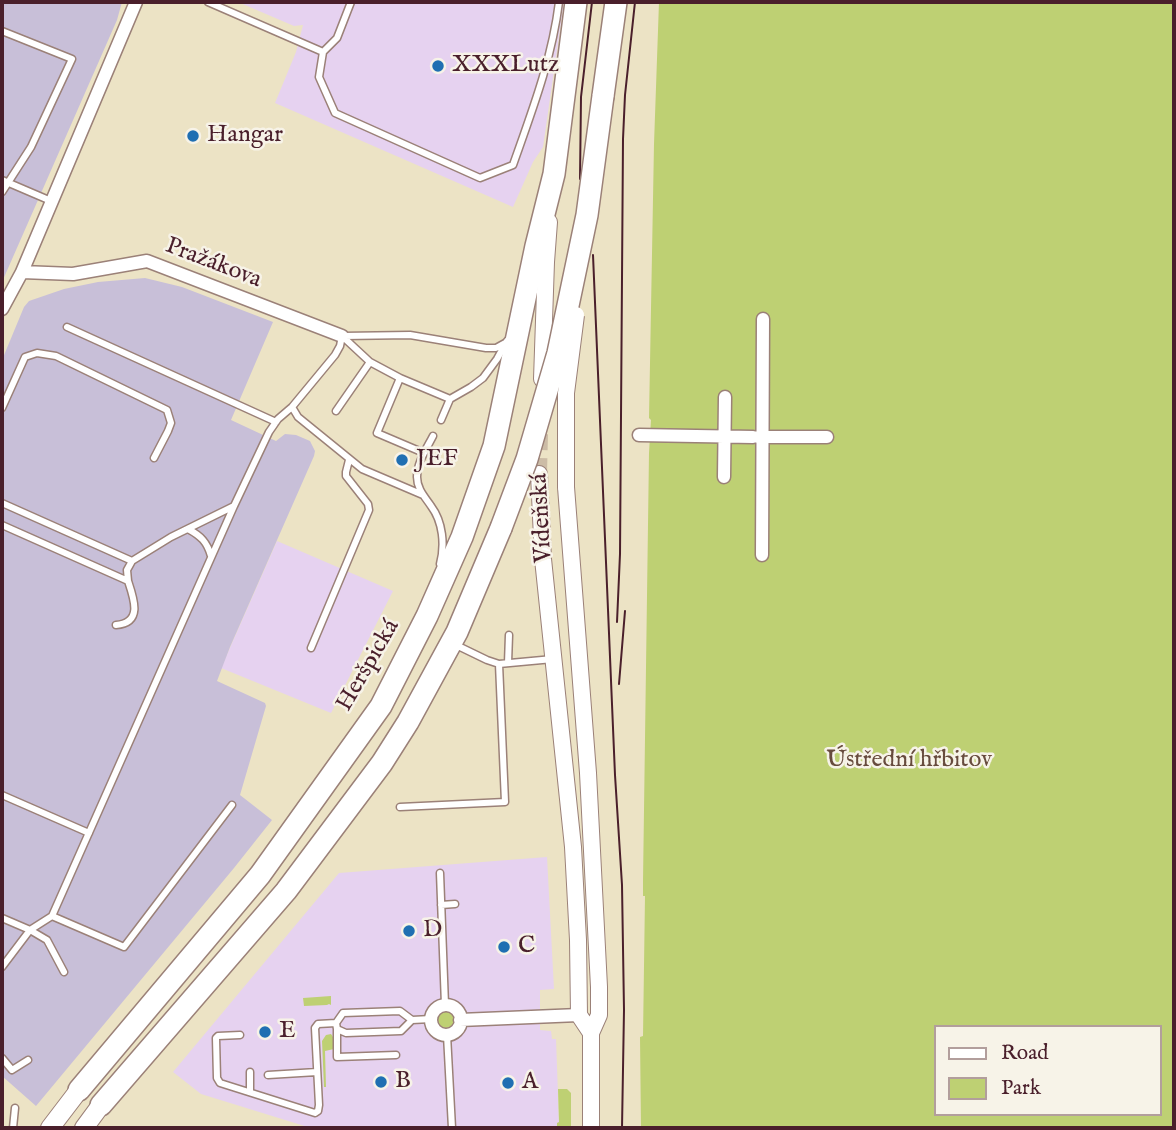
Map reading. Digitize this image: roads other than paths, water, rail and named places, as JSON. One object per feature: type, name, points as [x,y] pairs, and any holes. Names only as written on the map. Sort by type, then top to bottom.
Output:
[{"type":"highway","points":[[554,174],[576,2]]},
{"type":"highway","name":"Vídeňská","points":[[587,215],[616,2]]},
{"type":"highway","name":"Heršpická","points":[[74,1096],[260,875],[381,706],[427,616],[462,537],[494,446],[554,174]]},
{"type":"highway","points":[[101,1105],[286,891],[382,763],[452,642],[501,528],[527,459],[558,352],[587,215]]},
{"type":"main road","points":[[542,379],[546,262],[554,174]]},
{"type":"main road","name":"Vídeňská","points":[[587,215],[585,258],[566,393],[566,487],[596,902],[599,1014],[591,1033],[591,1128]]},
{"type":"main road","name":"Vídeňská","points":[[539,474],[543,559],[573,848],[579,1015]]},
{"type":"main road","points":[[579,1015],[591,1033]]},
{"type":"main road","name":"Heršpická","points":[[50,1128],[74,1096]]},
{"type":"main road","name":"Heršpická","points":[[58,1128],[74,1096]]},
{"type":"main road","points":[[84,1128],[101,1105]]},
{"type":"main road","points":[[92,1128],[101,1105]]},
{"type":"street","points":[[3,305],[22,272],[136,2]]},
{"type":"street","name":"Pražákova","points":[[22,272],[73,274],[148,261],[342,336]]},
{"type":"street","points":[[762,555],[758,437],[763,318]]},
{"type":"street","points":[[724,477],[725,397]]},
{"type":"street","points":[[639,435],[827,438]]},
{"type":"street","points":[[445,1005],[454,1008],[460,1015],[458,1028],[447,1035],[434,1029],[431,1019],[437,1008],[445,1005]]},
{"type":"street","points":[[460,1020],[579,1015]]},
{"type":"lane","points":[[208,2],[323,52]]},
{"type":"lane","points":[[351,2],[337,38],[323,52],[319,77],[335,113],[480,178],[513,165],[543,81],[559,2]]},
{"type":"lane","points":[[2,31],[72,59],[31,146],[5,181],[2,192]]},
{"type":"lane","points":[[5,181],[52,202]]},
{"type":"lane","points":[[521,276],[536,246]]},
{"type":"lane","points":[[67,327],[276,422]]},
{"type":"lane","points":[[441,420],[450,399],[483,377],[497,359],[509,334]]},
{"type":"lane","points":[[342,336],[410,335],[486,348],[496,348],[506,342]]},
{"type":"lane","points":[[342,336],[370,362],[450,399]]},
{"type":"lane","points":[[2,967],[30,930],[52,916],[211,556],[269,432],[335,355],[342,336]]},
{"type":"lane","points":[[2,408],[24,357],[37,353],[56,356],[167,410],[170,423],[168,431],[154,458]]},
{"type":"lane","points":[[336,411],[370,362]]},
{"type":"lane","points":[[400,377],[377,433],[424,453]]},
{"type":"lane","points":[[292,407],[298,417],[349,460],[375,476],[423,495]]},
{"type":"lane","points":[[433,436],[418,468],[417,477],[423,495],[437,516],[442,534],[443,551],[437,575]]},
{"type":"lane","points":[[311,648],[369,510],[368,504],[346,476],[349,460]]},
{"type":"lane","points":[[2,503],[132,561]]},
{"type":"lane","points":[[116,625],[127,623],[134,610],[127,570],[132,561],[234,506]]},
{"type":"lane","points":[[2,525],[128,581]]},
{"type":"lane","points":[[188,529],[207,544],[211,556]]},
{"type":"lane","points":[[427,616],[431,588]]},
{"type":"lane","points":[[508,663],[509,635]]},
{"type":"lane","points":[[452,642],[499,664],[554,659]]},
{"type":"lane","points":[[400,807],[505,802],[499,664]]},
{"type":"lane","points":[[2,794],[89,833]]},
{"type":"lane","points":[[52,916],[124,947],[232,805]]},
{"type":"lane","points":[[440,873],[445,1005]]},
{"type":"lane","points":[[441,905],[455,904]]},
{"type":"lane","points":[[2,918],[47,940],[64,972]]},
{"type":"lane","points":[[396,1055],[337,1056],[336,1026],[343,1013],[400,1011],[412,1020],[431,1019]]},
{"type":"lane","points":[[240,1035],[216,1038],[217,1077],[220,1083],[314,1113],[318,1111],[319,1105],[315,1028],[318,1024],[336,1026],[346,1033],[401,1031],[412,1020]]},
{"type":"lane","points":[[447,1035],[452,1128]]},
{"type":"lane","points":[[2,1058],[12,1070],[28,1060]]},
{"type":"lane","points":[[250,1072],[250,1092]]},
{"type":"lane","points":[[268,1075],[317,1072]]},
{"type":"lane","points":[[13,1128],[15,1108]]},
{"type":"tunnel","points":[[539,474],[540,434]]},
{"type":"tram line","points":[[580,179],[581,97],[592,2]]},
{"type":"tram line","points":[[617,622],[620,554],[623,139],[635,2]]},
{"type":"tram line","points":[[593,255],[622,885],[622,1128]]},
{"type":"tram line","points":[[619,684],[625,611]]},
{"type":"place","name":"XXXLutz","points":[[438,66]]},
{"type":"place","name":"Hangar","points":[[193,136]]},
{"type":"place","name":"JEF","points":[[402,460]]},
{"type":"place","name":"D","points":[[409,931]]},
{"type":"place","name":"C","points":[[504,947]]},
{"type":"place","name":"E","points":[[265,1032]]},
{"type":"place","name":"B","points":[[381,1082]]},
{"type":"place","name":"A","points":[[508,1083]]},
{"type":"park label","name":"Ústřední hřbitov","points":[[909,761]]}]
